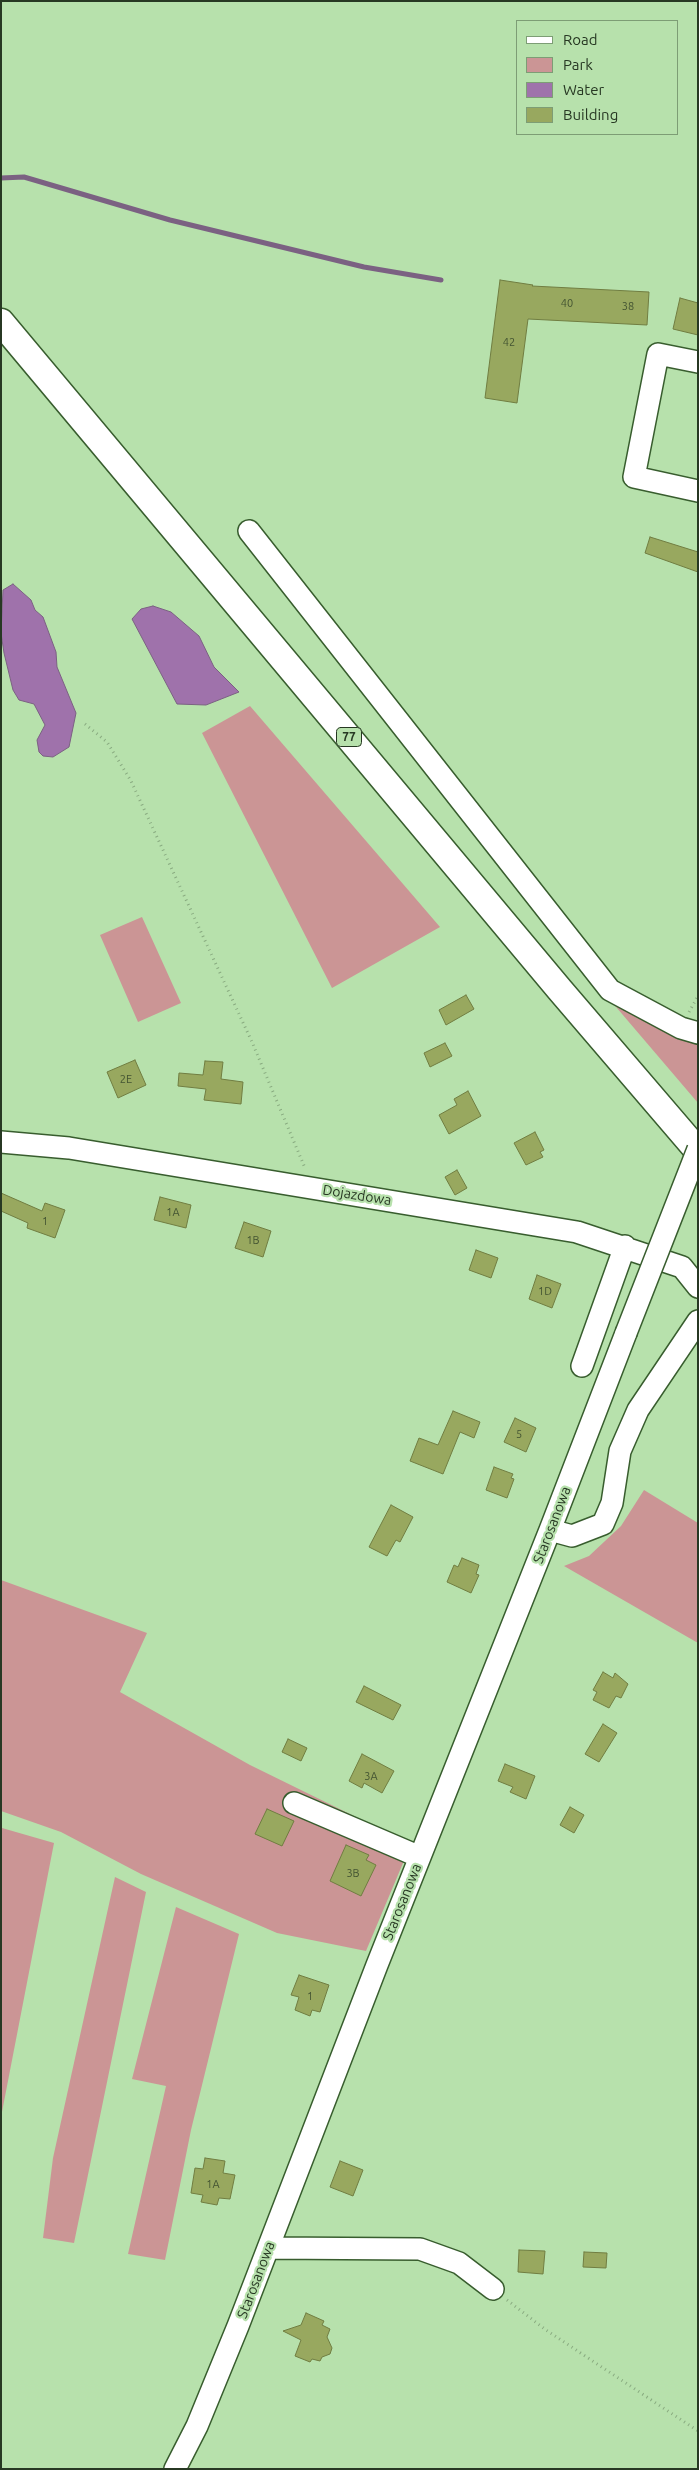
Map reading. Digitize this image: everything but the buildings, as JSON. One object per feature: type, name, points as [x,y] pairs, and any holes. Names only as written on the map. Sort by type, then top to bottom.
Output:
[{"type":"main road","name":"77","points":[[1,322],[578,1012],[698,1150]]},
{"type":"street","points":[[698,362],[658,354],[634,477],[698,491]]},
{"type":"street","points":[[249,531],[610,990],[681,1028],[698,1033]]},
{"type":"street","name":"Dojazdowa","points":[[1,1142],[69,1148],[577,1232],[626,1246],[682,1267],[698,1287]]},
{"type":"street","name":"Starosanowa","points":[[175,2469],[197,2426],[268,2248],[698,1150]]},
{"type":"street","points":[[582,1366],[626,1246]]},
{"type":"street","points":[[550,1530],[572,1536],[603,1524],[612,1503],[620,1451],[638,1410],[698,1320]]},
{"type":"street","points":[[294,1803],[420,1857]]},
{"type":"street","points":[[268,2248],[420,2249],[459,2263],[493,2289]]},
{"type":"path","points":[[85,724],[107,742],[131,781],[252,1042],[302,1158],[309,1188]]},
{"type":"path","points":[[493,2289],[546,2330],[698,2432]]},
{"type":"green space","points":[[250,706],[440,927],[332,988],[202,733]]},
{"type":"green space","points":[[142,917],[181,1003],[138,1022],[100,935]]},
{"type":"green space","points":[[605,994],[698,1038],[698,1103]]},
{"type":"green space","points":[[644,1490],[698,1523],[698,1643],[564,1566],[589,1556],[621,1526]]},
{"type":"green space","points":[[1,1580],[147,1633],[120,1692],[250,1765],[411,1844],[366,1951],[277,1933],[141,1874],[61,1832],[1,1811]]},
{"type":"green space","points":[[2,1828],[54,1843],[1,2117],[1,1835]]},
{"type":"green space","points":[[115,1877],[146,1892],[74,2243],[43,2238],[53,2158]]},
{"type":"green space","points":[[176,1907],[239,1934],[191,2130],[165,2260],[128,2254],[166,2086],[132,2079]]},
{"type":"water","points":[[13,584],[31,600],[35,610],[43,617],[56,652],[57,667],[76,713],[69,747],[53,757],[43,756],[39,752],[37,740],[45,725],[34,704],[19,700],[13,690],[4,653],[1,633],[3,590]]},
{"type":"water","points":[[153,606],[171,612],[199,636],[214,667],[239,692],[206,705],[177,704],[132,619],[141,609]]},
{"type":"waterway","points":[[1,178],[24,177],[170,220],[364,267],[441,280]]}]
